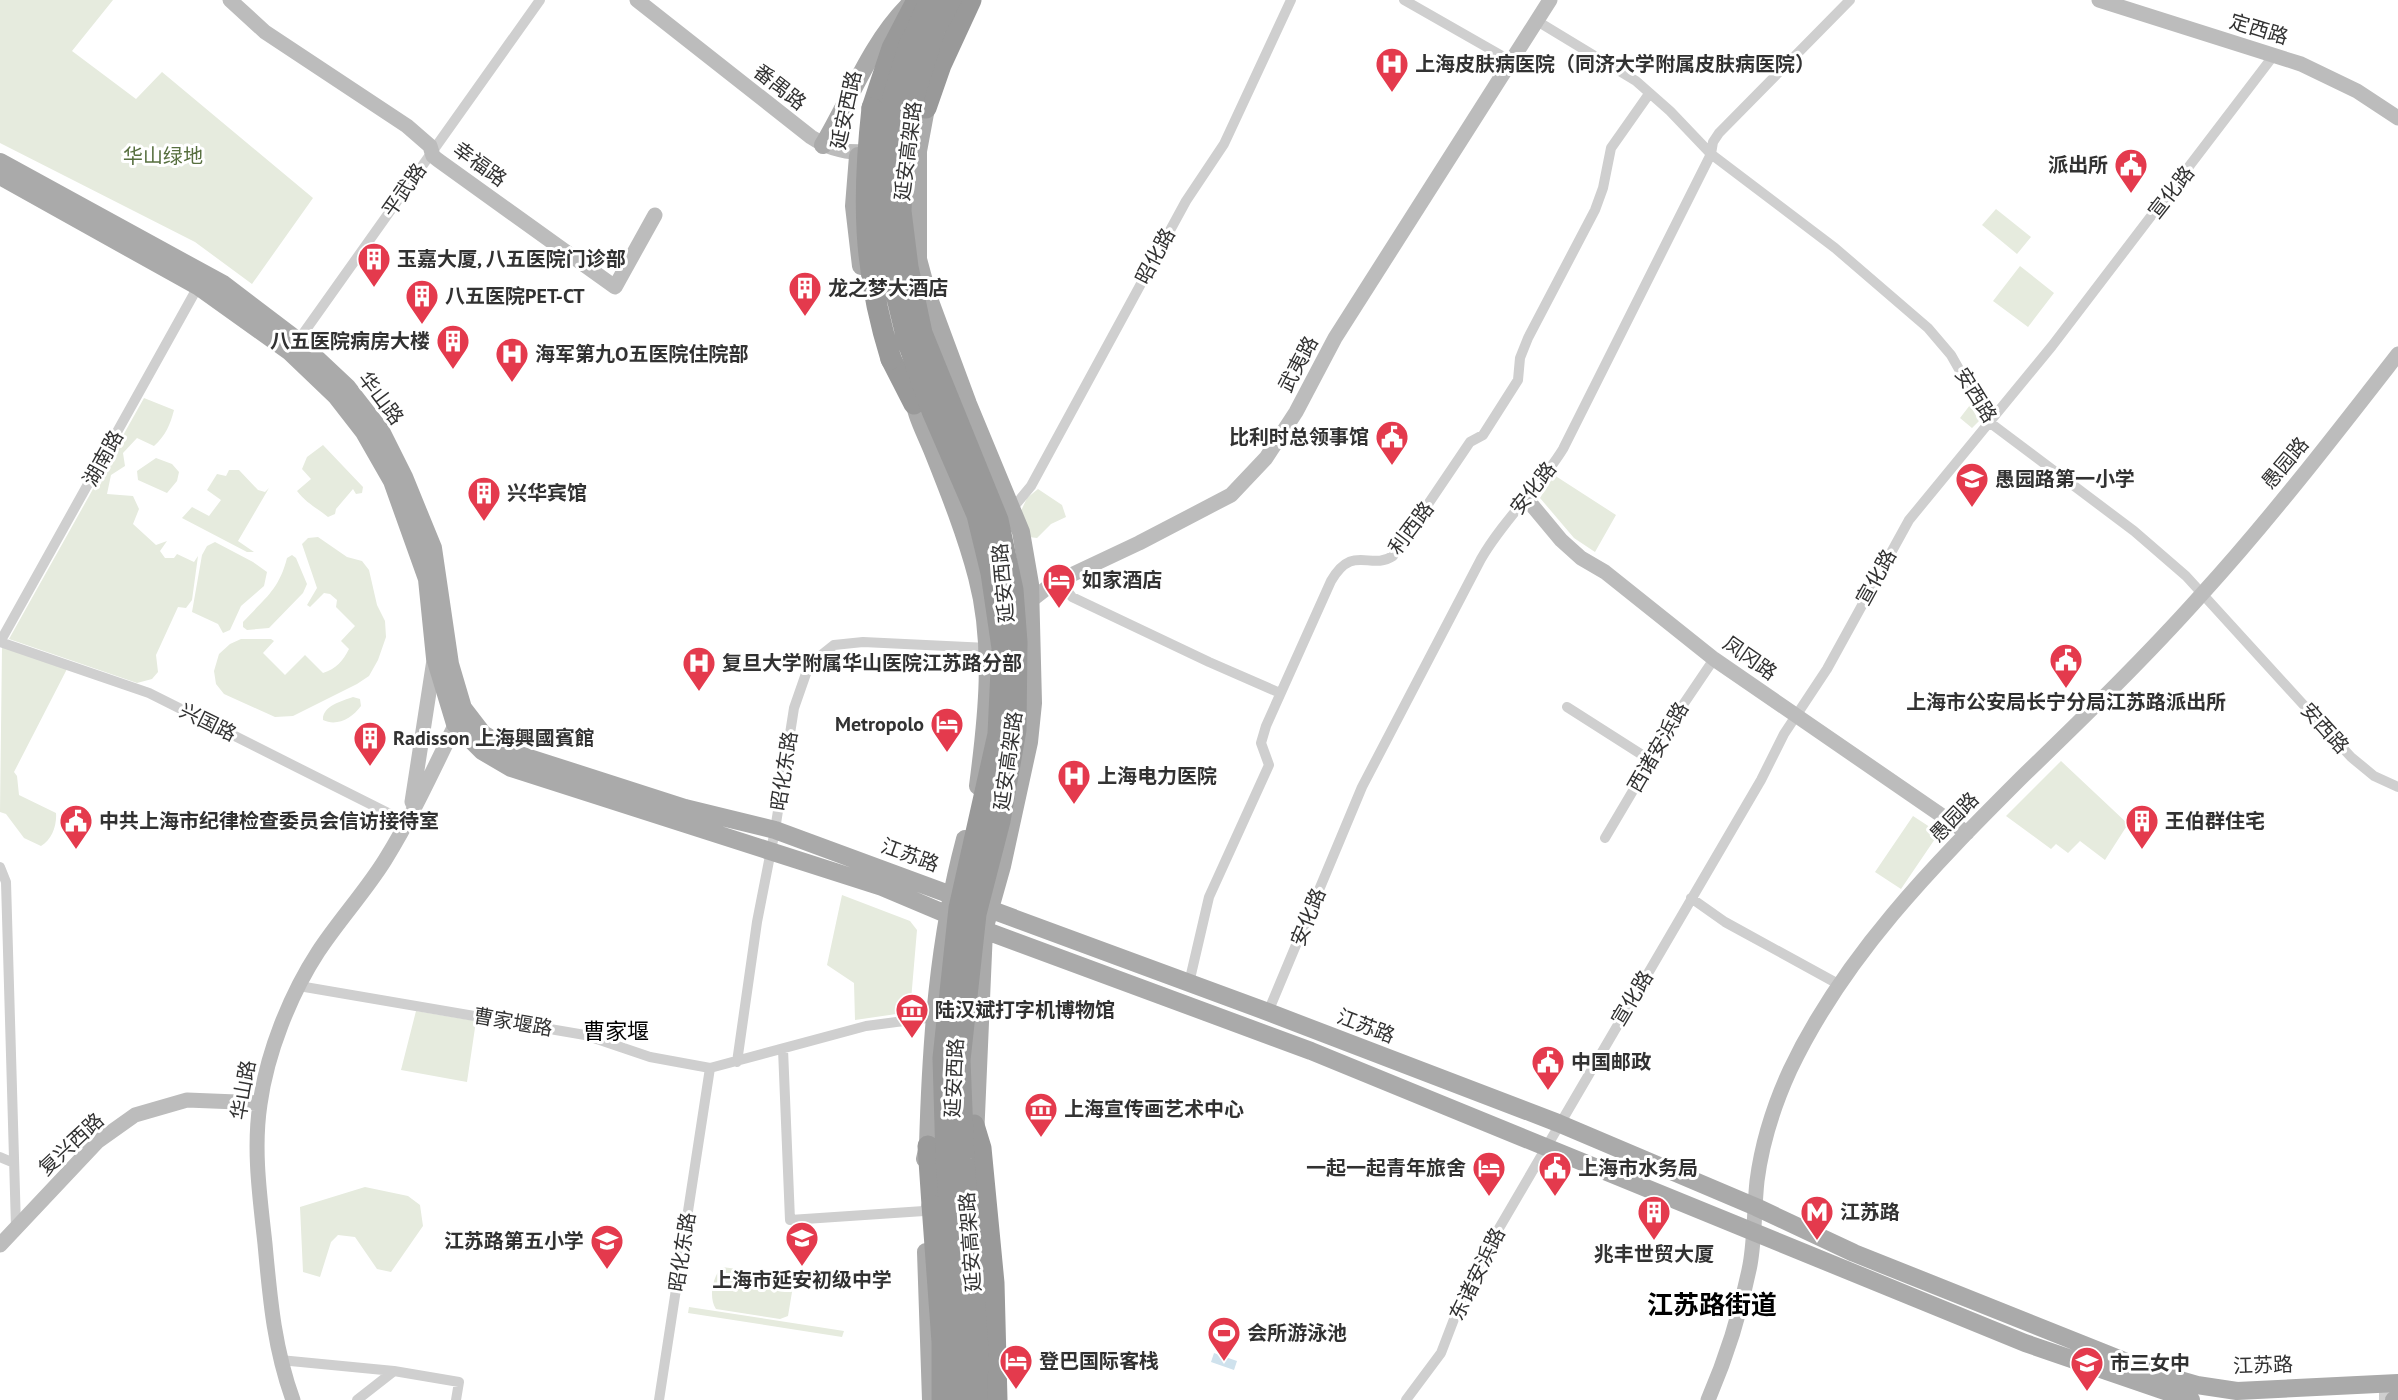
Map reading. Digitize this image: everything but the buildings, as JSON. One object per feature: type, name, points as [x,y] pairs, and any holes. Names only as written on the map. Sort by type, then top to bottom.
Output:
[{"type":"highway","name":"延安高架路","points":[[930,0],[908,48],[893,97],[885,154],[885,213],[892,277],[907,340],[932,411],[977,515],[991,573],[1002,648],[998,734],[959,908],[943,1058],[946,1159],[960,1347],[945,1397]]},
{"type":"highway","name":"延安高架路","points":[[951,0],[935,29],[915,93],[903,161],[901,211],[908,267],[922,333],[998,520],[1013,590],[1017,642],[1016,730],[1000,821],[976,914],[960,1060],[964,1159],[978,1348],[977,1400]]},
{"type":"highway","points":[[926,108],[962,15],[971,0]]},
{"type":"highway","points":[[914,2],[891,48],[872,108],[864,208],[868,260],[879,319],[891,359],[914,404]]},
{"type":"highway","points":[[975,1125],[982,1160],[994,1283],[997,1400]]},
{"type":"highway","points":[[928,1146],[928,1208],[942,1342],[945,1397]]},
{"type":"main road","name":"延安西路","points":[[960,0],[940,33],[922,86],[926,108],[918,151],[918,259],[928,296],[968,404],[1021,532],[1030,584],[1028,601],[1033,703],[1029,742],[1002,866],[984,930],[975,1125],[987,1323],[983,1400]]},
{"type":"main road","points":[[926,108],[978,0]]},
{"type":"main road","points":[[823,145],[891,24],[914,2]]},
{"type":"main road","name":"延安西路","points":[[914,2],[881,54],[859,136],[867,152],[854,206],[868,310],[890,378],[914,404],[934,454],[978,578],[988,648],[986,720],[977,792],[950,893],[934,1017],[928,1146],[936,1170],[945,1397]]},
{"type":"main road","name":"华山路","points":[[0,162],[202,280],[347,387],[375,422],[404,477],[433,548],[459,716]]},
{"type":"main road","name":"华山路","points":[[0,176],[202,280]]},
{"type":"main road","name":"华山路","points":[[294,346],[364,432],[392,481],[427,579],[435,658]]},
{"type":"main road","name":"江苏路","points":[[435,658],[459,716],[482,751],[511,768],[882,887],[984,930],[1311,1051],[2025,1343],[2191,1400]]},
{"type":"main road","name":"江苏路","points":[[459,716],[483,734],[520,755],[685,808],[775,830],[950,893],[1558,1123],[1756,1207],[1854,1253],[2072,1342],[2152,1372],[2196,1385],[2237,1391],[2390,1393]]},
{"type":"street","name":"幸福路","points":[[230,0],[265,32],[383,109],[425,142],[438,160],[615,287],[655,215]]},
{"type":"street","name":"平武路","points":[[294,346],[540,0]]},
{"type":"street","name":"番禺路","points":[[637,0],[823,145],[834,150],[867,152],[898,148],[918,151]]},
{"type":"street","name":"昭化路","points":[[1012,509],[1031,486],[1186,201],[1224,144],[1291,0]]},
{"type":"street","points":[[1404,0],[1511,61]]},
{"type":"street","name":"武夷路","points":[[988,648],[1028,601],[1059,580],[1121,552],[1231,495],[1266,458],[1296,412],[1335,338],[1550,0]]},
{"type":"street","name":"安化路","points":[[1268,1012],[1362,788],[1468,580],[1492,540],[1563,449],[1711,154],[1713,142],[1719,133],[1850,0]]},
{"type":"street","name":"定西路","points":[[2103,1],[2329,76],[2398,118]]},
{"type":"street","name":"安西路","points":[[1537,21],[1636,81],[1670,111],[1711,154],[1835,248],[1928,328],[1951,355],[1989,422],[2134,531],[2186,576],[2351,757],[2374,776],[2398,787]]},
{"type":"street","name":"宣化路","points":[[1545,1145],[1761,780],[1796,714],[1827,669],[1909,520],[2052,346],[2274,56]]},
{"type":"street","name":"利西路","points":[[1189,983],[1212,889],[1269,765],[1268,756],[1262,748],[1262,737],[1334,576],[1354,560],[1385,560],[1393,556],[1470,442],[1483,435],[1518,380],[1520,358],[1528,338],[1599,199],[1611,148],[1649,94]]},
{"type":"street","name":"湖南路","points":[[0,642],[202,280]]},
{"type":"street","name":"愚园路","points":[[1708,1400],[1736,1324],[1755,1231],[1763,1145],[1773,1109],[1791,1068],[1840,985],[1903,901],[2202,594],[2328,443],[2398,354]]},
{"type":"street","name":"凤冈路","points":[[1526,498],[1561,540],[1581,558],[1605,572],[1714,659],[1967,833]]},
{"type":"street","points":[[1059,580],[1072,597],[1280,693]]},
{"type":"street","name":"兴国路","points":[[0,642],[149,693],[408,822]]},
{"type":"street","name":"昭化东路","points":[[736,1062],[794,708],[809,665],[834,645],[863,642],[988,648]]},
{"type":"street","name":"华山路","points":[[408,822],[424,741],[435,658]]},
{"type":"street","name":"西诸安浜路","points":[[1605,838],[1647,767],[1647,758],[1681,704],[1714,659]]},
{"type":"street","points":[[1567,707],[1647,758]]},
{"type":"street","name":"华山路","points":[[293,1400],[280,1360],[271,1316],[257,1162],[260,1103],[274,1047],[299,986],[318,952],[379,870],[408,822],[459,716]]},
{"type":"street","points":[[0,867],[6,882],[5,1043],[14,1163],[16,1227]]},
{"type":"street","points":[[1691,898],[1725,922],[1840,985]]},
{"type":"street","name":"曹家堰路","points":[[299,986],[585,1035],[650,1058],[710,1068],[848,1031],[934,1017]]},
{"type":"street","points":[[783,1049],[790,1220],[928,1208]]},
{"type":"street","name":"昭化东路","points":[[659,1400],[710,1068]]},
{"type":"street","name":"复兴西路","points":[[0,1245],[98,1142],[135,1115],[187,1100],[260,1103]]},
{"type":"street","name":"东诸安浜路","points":[[1406,1400],[1441,1353],[1464,1293],[1545,1145]]},
{"type":"street","points":[[0,1157],[14,1163]]},
{"type":"street","points":[[280,1360],[394,1371],[459,1382],[456,1400]]},
{"type":"street","points":[[357,1400],[394,1371]]},
{"type":"green space","name":"华山绿地","points":[[0,0],[113,0],[72,51],[136,99],[162,72],[313,198],[252,284],[195,242],[0,143]]},
{"type":"green space","points":[[1996,209],[2031,237],[2017,254],[1982,225]]},
{"type":"green space","points":[[2020,266],[2054,293],[2028,327],[1993,301]]},
{"type":"green space","points":[[144,398],[174,410],[169,425],[162,438],[154,446],[137,438],[123,453],[125,466],[111,475],[107,494],[133,496],[139,509],[133,524],[156,545],[167,541],[160,551],[165,558],[174,558],[177,554],[194,562],[198,556],[192,600],[186,608],[178,607],[156,655],[158,672],[152,679],[137,683],[9,639]]},
{"type":"green space","points":[[1970,405],[1979,421],[1972,428],[1960,418]]},
{"type":"green space","points":[[323,445],[363,487],[362,493],[356,494],[353,489],[336,509],[335,514],[328,517],[297,491],[311,479],[302,469],[307,457]]},
{"type":"green space","points":[[156,458],[172,464],[179,472],[177,481],[167,493],[138,480],[137,471]]},
{"type":"green space","points":[[229,470],[239,470],[258,490],[265,492],[269,488],[238,541],[254,552],[247,552],[182,518],[192,507],[209,516],[221,500],[207,490],[217,474],[226,476]]},
{"type":"green space","points":[[1554,475],[1616,515],[1595,552],[1574,538],[1540,498]]},
{"type":"green space","points":[[1038,489],[1062,505],[1066,517],[1051,524],[1037,538],[1029,537],[1020,513],[1027,498]]},
{"type":"green space","points":[[318,537],[347,557],[362,561],[369,570],[377,605],[385,621],[386,637],[378,660],[369,676],[293,716],[275,717],[224,694],[216,684],[214,671],[219,654],[230,644],[241,639],[271,639],[274,641],[263,653],[285,675],[305,655],[323,673],[342,661],[349,649],[341,641],[355,626],[336,607],[337,600],[330,594],[324,593],[310,607],[307,605],[317,588],[302,544],[308,538]]},
{"type":"green space","points":[[215,542],[267,572],[264,586],[241,606],[230,630],[223,633],[218,624],[192,612],[202,555],[207,546]]},
{"type":"green space","points":[[292,555],[296,558],[307,584],[303,593],[269,628],[247,630],[243,627],[243,622],[275,586],[287,558]]},
{"type":"green space","points":[[2,647],[67,669],[14,772],[17,776],[19,795],[56,813],[53,832],[41,846],[24,838],[6,814],[0,812]]},
{"type":"green space","points":[[353,697],[360,699],[361,706],[353,714],[339,722],[323,720],[329,708]]},
{"type":"green space","points":[[2061,761],[2128,824],[2105,860],[2080,841],[2068,853],[2056,844],[2051,849],[2006,816]]},
{"type":"green space","points":[[1913,816],[1939,833],[1901,889],[1875,872]]},
{"type":"green space","points":[[842,895],[910,921],[917,930],[910,1012],[855,1020],[854,983],[827,965]]},
{"type":"green space","points":[[416,1011],[476,1021],[467,1082],[401,1070]]},
{"type":"green space","points":[[365,1187],[408,1196],[420,1205],[423,1226],[391,1272],[377,1269],[355,1237],[338,1235],[331,1242],[320,1277],[303,1272],[300,1207]]},
{"type":"green space","points":[[722,1267],[783,1275],[794,1280],[788,1316],[780,1319],[716,1309],[712,1299],[713,1287]]},
{"type":"green space","points":[[689,1307],[844,1331],[842,1337],[688,1313]]},
{"type":"water","name":"会所游泳池","points":[[1214,1353],[1237,1361],[1234,1370],[1211,1362]]},
{"type":"place","name":"上海皮肤病医院（同济大学附属皮肤病医院）","points":[[1392,93]]},
{"type":"place","name":"派出所","points":[[2131,194]]},
{"type":"place","name":"玉嘉大厦, 八五医院门诊部","points":[[374,288]]},
{"type":"place","name":"龙之梦大酒店","points":[[805,317]]},
{"type":"place","name":"八五医院PET-CT","points":[[422,325]]},
{"type":"place","name":"八五医院病房大楼","points":[[453,370]]},
{"type":"place","name":"海军第九O五医院住院部","points":[[512,383]]},
{"type":"place","name":"比利时总领事馆","points":[[1392,466]]},
{"type":"place","name":"愚园路第一小学","points":[[1972,508]]},
{"type":"place","name":"兴华宾馆","points":[[484,522]]},
{"type":"place","name":"如家酒店","points":[[1059,609]]},
{"type":"place","name":"上海市公安局长宁分局江苏路派出所","points":[[2066,689]]},
{"type":"place","name":"复旦大学附属华山医院江苏路分部","points":[[699,692]]},
{"type":"place","name":"Metropolo","points":[[947,753]]},
{"type":"place","name":"Radisson 上海興國賓館","points":[[370,767]]},
{"type":"place","name":"上海电力医院","points":[[1074,805]]},
{"type":"place","name":"中共上海市纪律检查委员会信访接待室","points":[[76,850]]},
{"type":"place","name":"王伯群住宅","points":[[2142,850]]},
{"type":"place","name":"陆汉斌打字机博物馆","points":[[912,1039]]},
{"type":"place","name":"中国邮政","points":[[1548,1091]]},
{"type":"place","name":"上海宣传画艺术中心","points":[[1041,1138]]},
{"type":"place","name":"一起一起青年旅舍","points":[[1489,1197]]},
{"type":"place","name":"上海市水务局","points":[[1555,1197]]},
{"type":"place","name":"兆丰世贸大厦","points":[[1654,1241]]},
{"type":"place","name":"江苏路","points":[[1817,1241]]},
{"type":"place","name":"上海市延安初级中学","points":[[802,1267]]},
{"type":"place","name":"江苏路第五小学","points":[[607,1270]]},
{"type":"place","name":"会所游泳池","points":[[1224,1362]]},
{"type":"place","name":"登巴国际客栈","points":[[1016,1390]]},
{"type":"place","name":"市三女中","points":[[2087,1392]]},
{"type":"district","name":"曹家堰","points":[[616,1031]]},
{"type":"district","name":"江苏路街道","points":[[1712,1304]]}]
